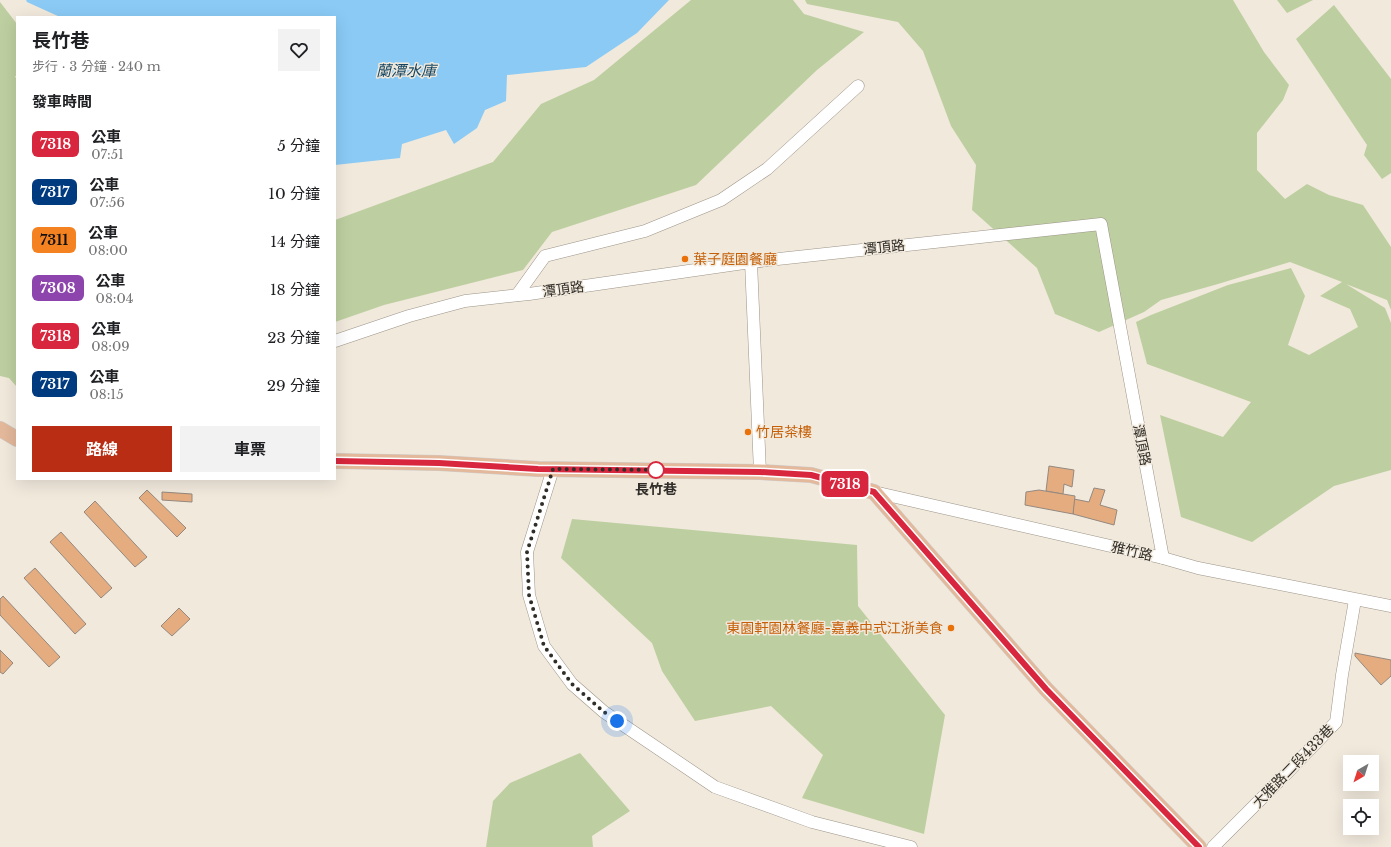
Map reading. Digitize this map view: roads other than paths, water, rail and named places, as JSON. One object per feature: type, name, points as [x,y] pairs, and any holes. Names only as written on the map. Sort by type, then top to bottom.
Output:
[{"type":"main road","points":[[0,429],[16,438]]},
{"type":"main road","points":[[336,461],[439,463],[538,469],[760,472],[811,475],[874,492],[1046,689],[1199,847]]},
{"type":"street","points":[[517,295],[545,256],[645,231],[721,200],[767,169],[858,86]]},
{"type":"street","name":"潭頂路","points":[[336,341],[409,316],[465,301],[751,262],[1101,224],[1163,558]]},
{"type":"street","points":[[751,262],[760,472]]},
{"type":"street","points":[[553,469],[527,552],[529,595],[544,646],[572,684],[604,712],[715,787],[812,822],[911,847]]},
{"type":"street","name":"雅竹路","points":[[874,492],[1163,558],[1198,568],[1391,606]]},
{"type":"street","name":"大雅路二段433巷","points":[[1213,847],[1336,722],[1342,675],[1355,600]]},
{"type":"water","name":"蘭潭水庫","points":[[26,0],[669,0],[637,33],[586,67],[507,75],[506,101],[485,110],[477,128],[454,144],[446,130],[402,144],[400,158],[336,165],[336,16],[58,16],[27,2]]},
{"type":"place","name":"葉子庭園餐廳","points":[[685,259]]},
{"type":"place","name":"竹居茶樓","points":[[748,432]]},
{"type":"place","name":"長竹巷","points":[[656,470]]},
{"type":"place","name":"東園軒園林餐廳-嘉義中式江浙美食","points":[[951,628]]}]
